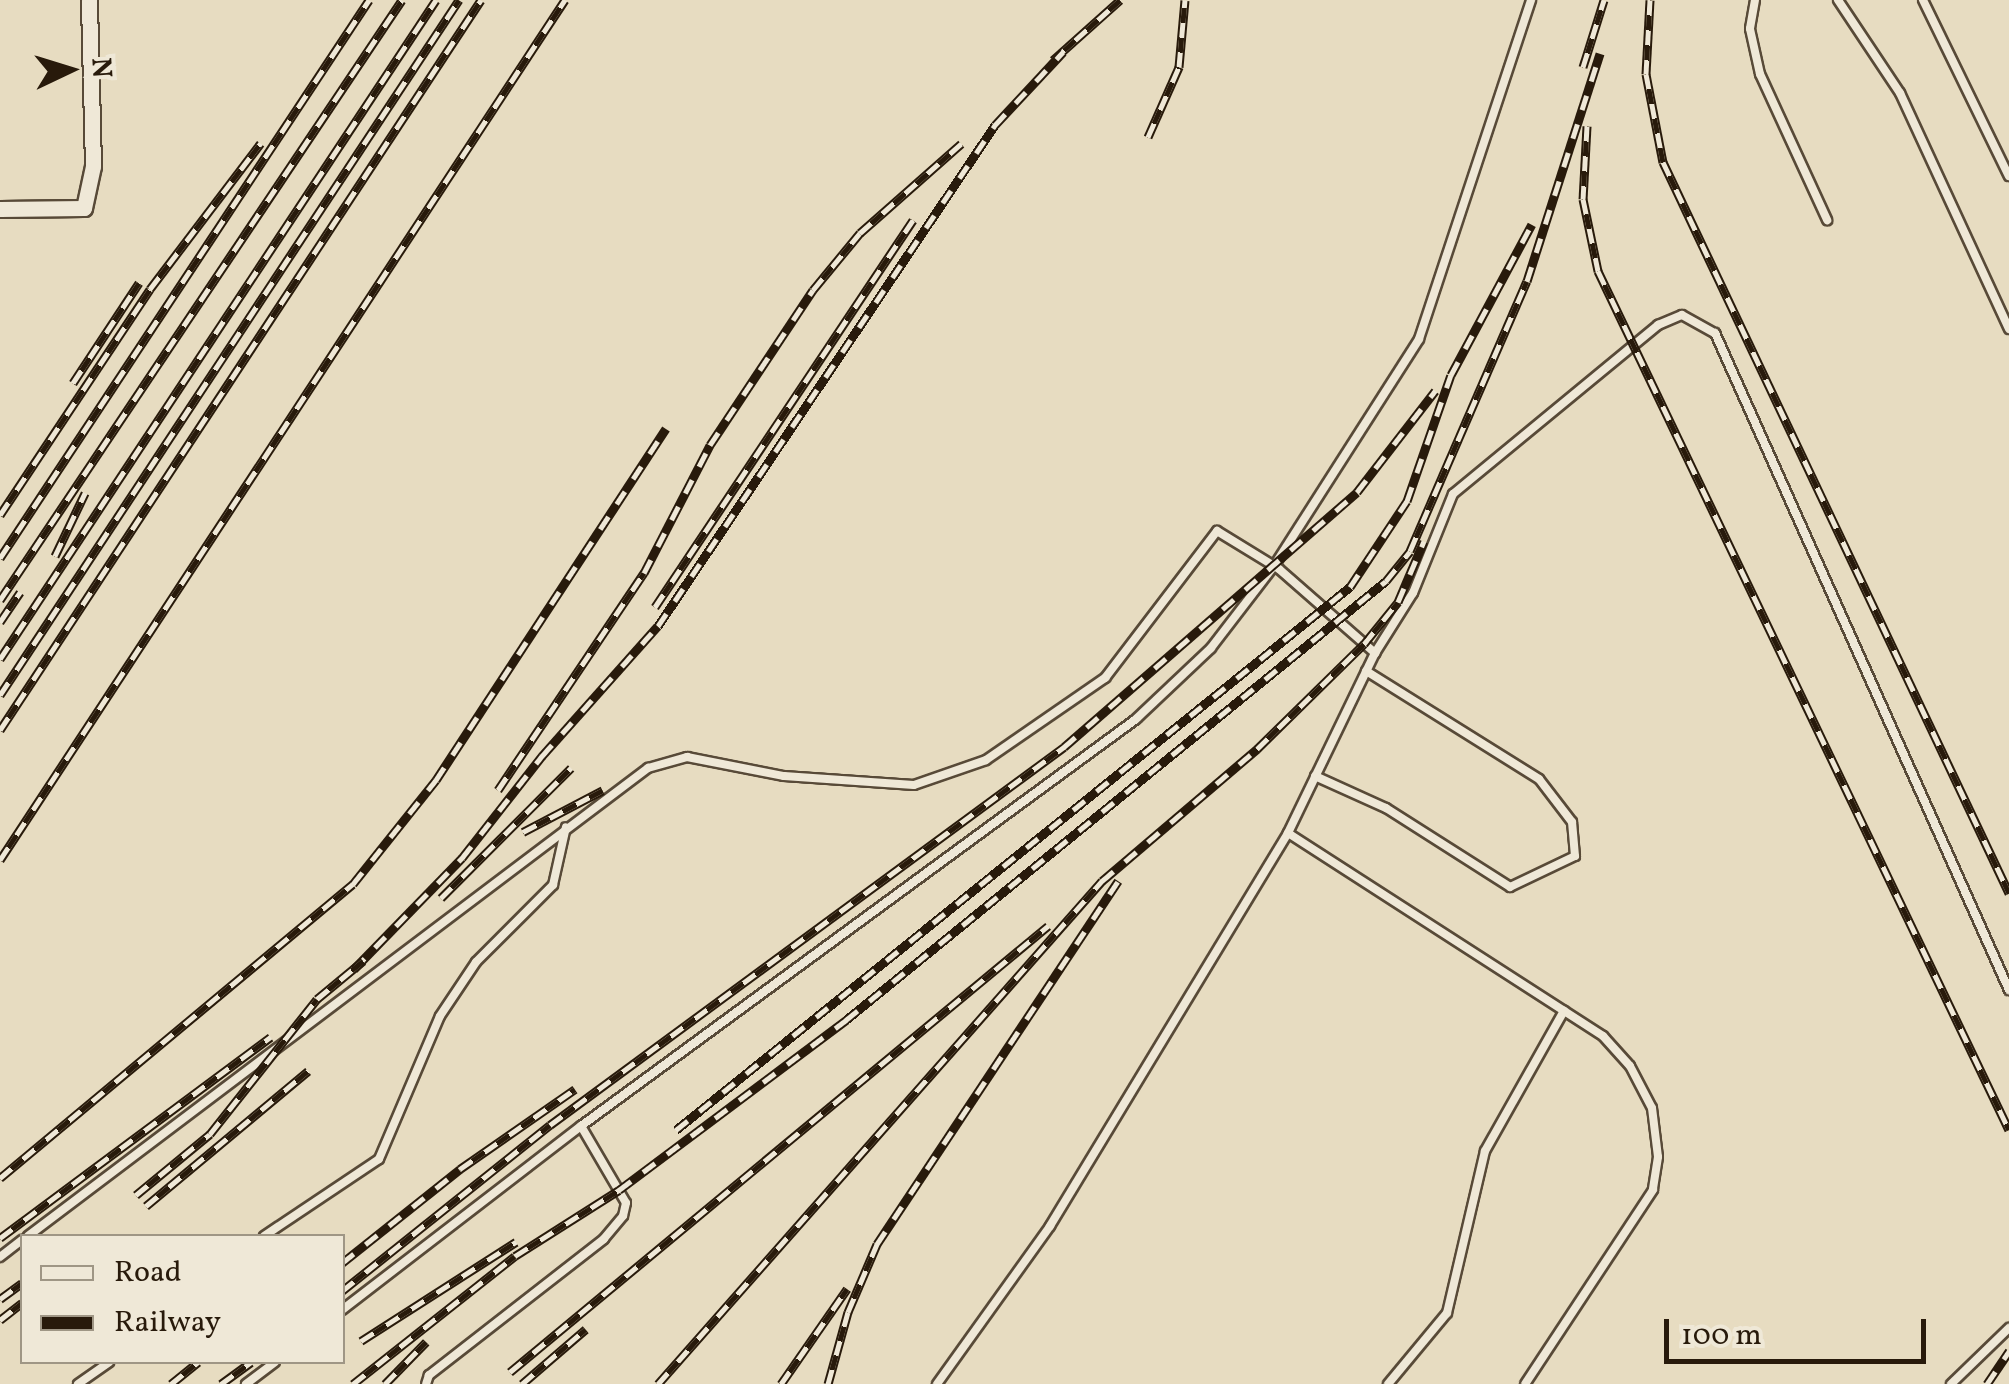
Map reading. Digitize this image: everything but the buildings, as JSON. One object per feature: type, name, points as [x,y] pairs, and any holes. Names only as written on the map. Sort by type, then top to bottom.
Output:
[{"type":"street","points":[[0,209],[84,208],[93,166],[89,0]]},
{"type":"lane","points":[[345,1308],[581,1126],[1136,718],[1211,648],[1274,566],[1420,340],[1531,0]]},
{"type":"lane","points":[[1756,0],[1750,29],[1760,74],[1826,220]]},
{"type":"lane","points":[[1838,0],[1900,93],[2009,329]]},
{"type":"lane","points":[[1923,0],[2009,176]]},
{"type":"lane","points":[[1998,152],[2009,142]]},
{"type":"lane","points":[[937,1384],[1050,1226],[1288,833],[1375,653],[1413,593],[1453,494],[1658,325],[1682,315],[1715,333],[2009,990]]},
{"type":"lane","points":[[30,1234],[648,768],[686,757],[784,776],[914,785],[986,760],[1104,678],[1217,531],[1274,566],[1375,653]]},
{"type":"lane","points":[[1315,776],[1386,808],[1510,887],[1575,856],[1572,822],[1539,779],[1366,671]]},
{"type":"lane","points":[[267,1234],[379,1159],[440,1016],[476,962],[553,884],[566,828]]},
{"type":"lane","points":[[1288,833],[1603,1036],[1630,1066],[1652,1108],[1658,1157],[1653,1190],[1525,1384]]},
{"type":"lane","points":[[1388,1384],[1447,1313],[1485,1151],[1564,1011]]},
{"type":"lane","points":[[426,1384],[428,1374],[604,1239],[623,1216],[626,1203],[581,1126]]},
{"type":"lane","points":[[0,1257],[20,1242]]},
{"type":"lane","points":[[1951,1384],[2009,1328]]},
{"type":"lane","points":[[78,1384],[105,1364]]},
{"type":"lane","points":[[246,1384],[272,1364]]},
{"type":"railway","points":[[0,558],[369,0]]},
{"type":"railway","points":[[0,600],[402,0]]},
{"type":"railway","points":[[0,659],[436,0]]},
{"type":"railway","points":[[0,695],[459,0]]},
{"type":"railway","points":[[0,730],[481,0]]},
{"type":"railway","points":[[0,860],[565,0]]},
{"type":"railway","points":[[1053,60],[1120,0]]},
{"type":"railway","points":[[1148,137],[1179,67],[1185,0]]},
{"type":"railway","points":[[1583,67],[1604,0]]},
{"type":"railway","points":[[1650,0],[1646,74],[1663,162],[2009,893]]},
{"type":"railway","points":[[354,969],[462,858],[542,756],[658,626],[995,125],[1063,52]]},
{"type":"railway","points":[[353,1384],[515,1256],[619,1190],[846,1020],[1386,581],[1410,551],[1527,281],[1600,53]]},
{"type":"railway","points":[[1587,126],[1583,199],[1598,271],[2009,1130]]},
{"type":"railway","points":[[0,515],[150,289],[261,143]]},
{"type":"railway","points":[[498,790],[644,573],[710,445],[813,290],[860,233],[961,144]]},
{"type":"railway","points":[[655,607],[913,220]]},
{"type":"railway","points":[[676,1130],[1350,587],[1407,501],[1451,375],[1532,224]]},
{"type":"railway","points":[[73,383],[139,283]]},
{"type":"railway","points":[[345,1289],[550,1125],[1064,747],[1357,492],[1435,391]]},
{"type":"railway","points":[[0,1178],[353,884],[436,780],[666,429]]},
{"type":"railway","points":[[55,556],[85,493]]},
{"type":"railway","points":[[658,1384],[1102,881],[1257,749],[1364,644],[1398,602],[1424,541]]},
{"type":"railway","points":[[0,622],[20,592]]},
{"type":"railway","points":[[441,898],[571,768]]},
{"type":"railway","points":[[523,832],[603,790]]},
{"type":"railway","points":[[828,1384],[848,1312],[877,1244],[1118,881]]},
{"type":"railway","points":[[510,1372],[1048,926]]},
{"type":"railway","points":[[136,1195],[210,1134],[317,999],[363,961]]},
{"type":"railway","points":[[0,1238],[271,1037]]},
{"type":"railway","points":[[146,1206],[308,1071]]},
{"type":"railway","points":[[345,1261],[460,1169],[575,1089]]},
{"type":"railway","points":[[361,1341],[516,1242]]},
{"type":"railway","points":[[0,1299],[20,1284]]},
{"type":"railway","points":[[781,1384],[847,1289]]},
{"type":"railway","points":[[0,1320],[20,1305]]},
{"type":"railway","points":[[522,1384],[586,1329]]},
{"type":"railway","points":[[385,1384],[426,1342]]},
{"type":"railway","points":[[1987,1384],[2009,1351]]},
{"type":"railway","points":[[171,1384],[196,1364]]},
{"type":"railway","points":[[221,1384],[248,1364]]}]
